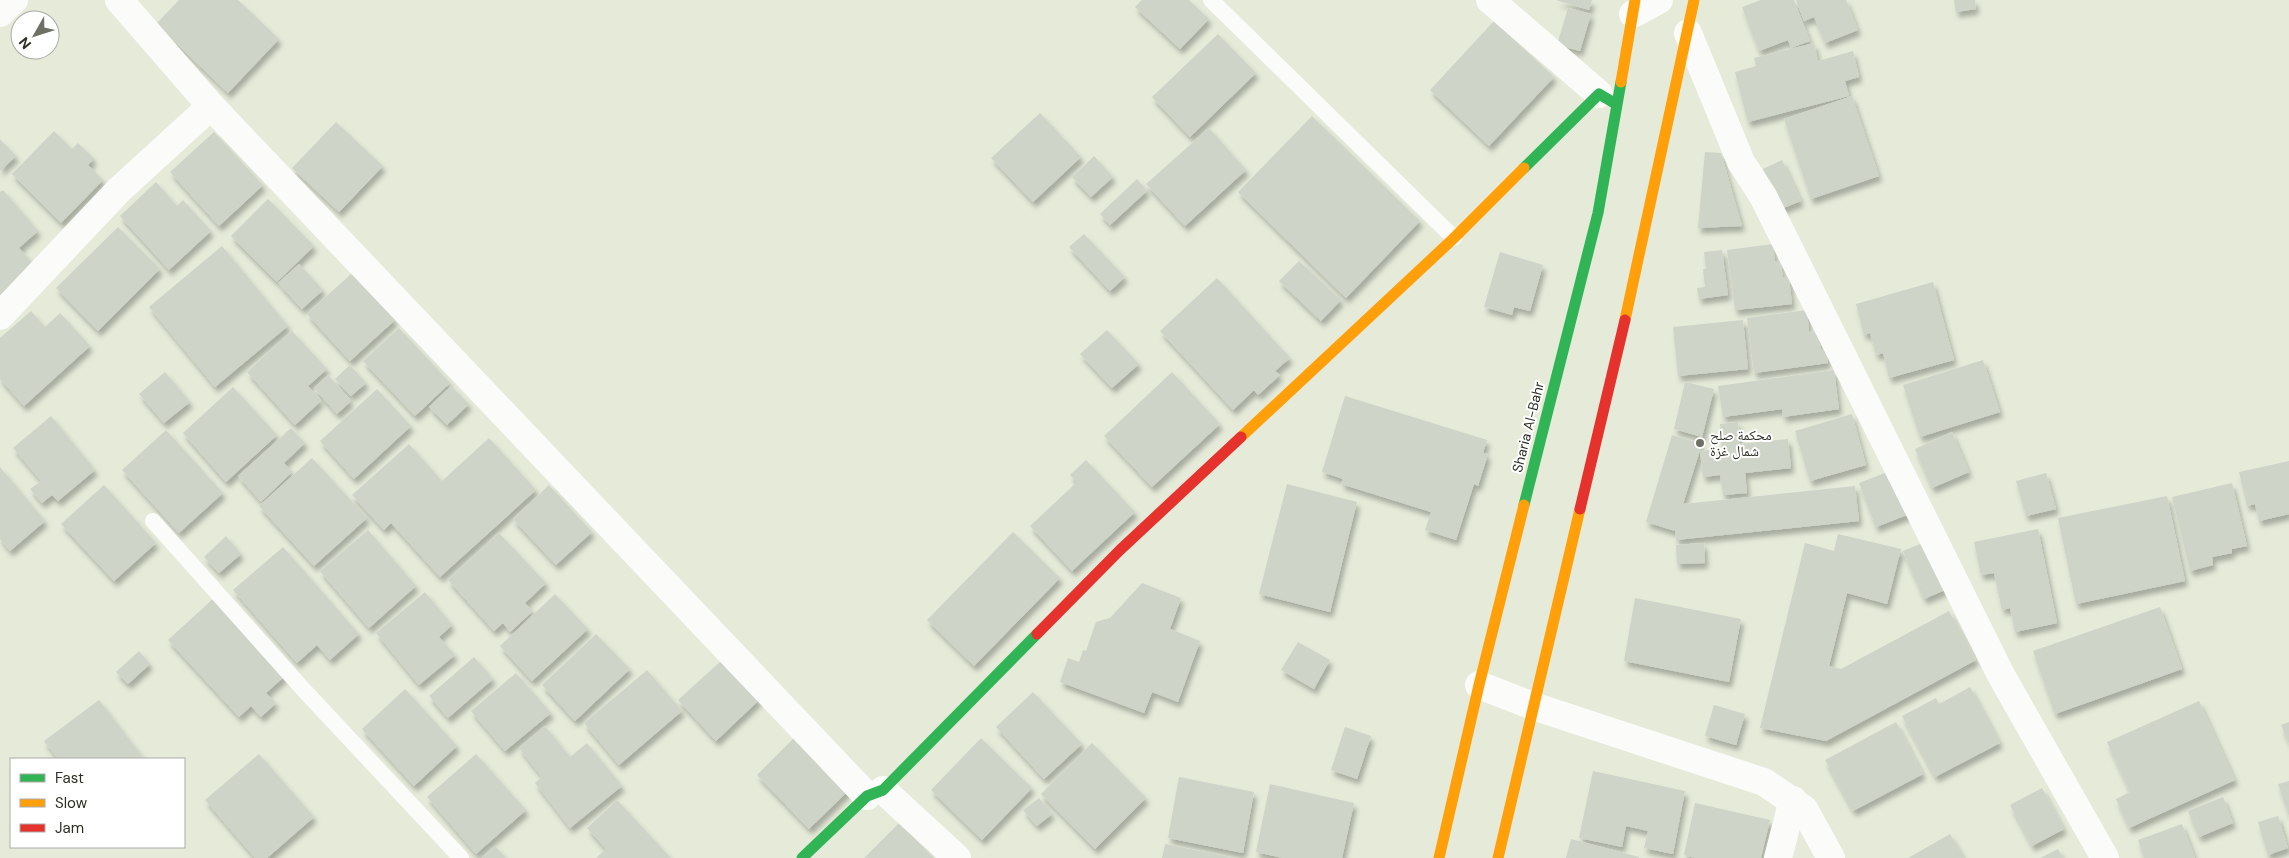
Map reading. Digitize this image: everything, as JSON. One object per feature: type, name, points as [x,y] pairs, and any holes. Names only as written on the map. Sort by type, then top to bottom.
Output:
[{"type":"main road","points":[[1498,858],[1645,233],[1694,0]]},
{"type":"main road","name":"Sharia Al-Bahr","points":[[1439,858],[1479,685],[1598,213],[1608,99],[1634,7]]},
{"type":"main road","points":[[802,858],[874,793],[1120,550],[1454,238],[1608,99]]},
{"type":"street","points":[[0,13],[14,0]]},
{"type":"street","points":[[119,0],[210,106],[874,793],[957,858]]},
{"type":"street","points":[[1490,0],[1608,99]]},
{"type":"street","points":[[1634,7],[1659,0]]},
{"type":"street","points":[[1688,33],[1741,162],[1763,196],[2001,675],[2105,858]]},
{"type":"street","points":[[0,316],[119,190],[210,106]]},
{"type":"street","points":[[1479,685],[1533,706],[1764,782],[1804,809],[1830,858]]},
{"type":"street","points":[[1778,858],[1793,800]]},
{"type":"lane","points":[[1211,0],[1454,238]]},
{"type":"lane","points":[[153,521],[302,688],[461,858]]},
{"type":"building","points":[[179,0],[238,0],[279,39],[228,93],[156,24]]},
{"type":"building","points":[[1142,0],[1189,0],[1209,19],[1180,49],[1135,7]]},
{"type":"building","points":[[1556,0],[1592,0],[1589,10]]},
{"type":"building","points":[[1761,0],[1794,0],[1810,41],[1791,48],[1788,40],[1759,51],[1742,7]]},
{"type":"building","points":[[1796,0],[1846,0],[1858,30],[1825,43],[1814,17],[1804,21]]},
{"type":"building","points":[[1954,0],[1975,0],[1976,9],[1956,12]]},
{"type":"building","points":[[1568,8],[1591,14],[1580,51],[1557,45]]},
{"type":"building","points":[[1494,21],[1554,77],[1489,146],[1430,90]]},
{"type":"building","points":[[1218,34],[1256,73],[1190,137],[1152,97]]},
{"type":"building","points":[[1814,43],[1818,61],[1853,51],[1859,77],[1845,81],[1849,96],[1748,122],[1735,72],[1756,66],[1754,58]]},
{"type":"building","points":[[1852,96],[1879,176],[1811,199],[1784,119]]},
{"type":"building","points":[[1040,113],[1081,157],[1033,202],[991,158]]},
{"type":"building","points":[[1312,116],[1420,221],[1346,298],[1238,192]]},
{"type":"building","points":[[336,122],[383,166],[339,212],[292,168]]},
{"type":"building","points":[[1209,128],[1246,170],[1185,226],[1146,184]]},
{"type":"building","points":[[54,131],[72,149],[78,143],[94,159],[88,165],[103,180],[61,223],[12,174]]},
{"type":"building","points":[[214,132],[263,185],[219,226],[170,172]]},
{"type":"building","points":[[0,139],[16,156],[0,171]]},
{"type":"building","points":[[1705,152],[1721,153],[1742,226],[1698,228]]},
{"type":"building","points":[[1094,156],[1113,177],[1091,197],[1072,177]]},
{"type":"building","points":[[1782,160],[1801,201],[1781,209],[1763,169]]},
{"type":"building","points":[[1137,179],[1147,191],[1110,225],[1100,214]]},
{"type":"building","points":[[156,182],[177,206],[183,200],[211,231],[169,270],[120,216]]},
{"type":"building","points":[[3,190],[38,231],[19,248],[36,266],[0,297],[0,192]]},
{"type":"building","points":[[268,199],[314,246],[277,282],[231,236]]},
{"type":"building","points":[[118,227],[160,269],[98,331],[56,288]]},
{"type":"building","points":[[1084,234],[1125,277],[1110,291],[1069,247]]},
{"type":"building","points":[[1773,244],[1775,261],[1780,261],[1783,277],[1789,277],[1792,304],[1735,310],[1727,250]]},
{"type":"building","points":[[222,246],[288,326],[215,387],[149,307]]},
{"type":"building","points":[[1722,250],[1728,295],[1699,299],[1697,288],[1705,287],[1703,269],[1706,269],[1704,252]]},
{"type":"building","points":[[1500,252],[1543,265],[1530,311],[1514,307],[1512,315],[1484,307]]},
{"type":"building","points":[[1299,261],[1341,300],[1321,321],[1279,281]]},
{"type":"building","points":[[299,264],[323,290],[302,309],[278,283]]},
{"type":"building","points":[[352,273],[395,320],[350,361],[307,314]]},
{"type":"building","points":[[1217,278],[1290,358],[1275,371],[1280,375],[1258,395],[1254,390],[1233,410],[1160,331]]},
{"type":"building","points":[[1933,282],[1954,360],[1889,378],[1883,353],[1876,355],[1870,333],[1864,335],[1856,304]]},
{"type":"building","points":[[1807,310],[1809,332],[1818,331],[1821,350],[1826,349],[1828,363],[1754,373],[1747,318]]},
{"type":"building","points":[[31,311],[45,327],[60,313],[90,346],[24,406],[0,379],[0,338]]},
{"type":"building","points":[[1743,320],[1748,369],[1678,376],[1673,327]]},
{"type":"building","points":[[399,328],[450,383],[415,416],[363,361]]},
{"type":"building","points":[[1107,330],[1139,364],[1112,388],[1080,354]]},
{"type":"building","points":[[292,331],[327,369],[308,386],[321,401],[295,425],[247,372]]},
{"type":"building","points":[[1983,360],[2000,412],[1920,437],[1903,385]]},
{"type":"building","points":[[350,365],[366,383],[351,396],[335,379]]},
{"type":"building","points":[[1834,370],[1839,409],[1783,417],[1782,409],[1723,417],[1718,386]]},
{"type":"building","points":[[165,372],[190,402],[164,423],[139,394]]},
{"type":"building","points":[[1172,372],[1220,424],[1152,487],[1104,436]]},
{"type":"building","points":[[328,375],[351,401],[337,414],[314,388]]},
{"type":"building","points":[[1685,382],[1714,389],[1702,437],[1674,429]]},
{"type":"building","points":[[451,386],[469,404],[447,425],[429,407]]},
{"type":"building","points":[[233,387],[277,435],[226,482],[183,433]]},
{"type":"building","points":[[377,389],[411,426],[354,479],[320,441]]},
{"type":"building","points":[[1345,396],[1487,440],[1483,453],[1488,454],[1478,486],[1474,484],[1456,540],[1425,530],[1431,512],[1341,484],[1343,479],[1322,472]]},
{"type":"building","points":[[1852,414],[1866,465],[1810,481],[1795,431]]},
{"type":"building","points":[[51,416],[95,470],[58,501],[52,495],[42,503],[30,489],[41,481],[13,448]]},
{"type":"building","points":[[1738,422],[1740,444],[1788,439],[1791,468],[1745,473],[1747,493],[1723,495],[1720,475],[1703,477],[1700,451],[1722,449],[1720,424]]},
{"type":"building","points":[[291,428],[305,443],[284,463],[292,472],[261,502],[238,476]]},
{"type":"building","points":[[166,430],[223,493],[179,533],[122,470]]},
{"type":"building","points":[[1952,432],[1969,472],[1932,488],[1915,449]]},
{"type":"building","points":[[1672,435],[1702,444],[1683,504],[1855,486],[1859,521],[1676,540],[1675,531],[1646,522]]},
{"type":"building","points":[[489,438],[536,490],[440,577],[391,523],[384,530],[352,495],[409,444],[442,481]]},
{"type":"building","points":[[312,458],[367,518],[314,566],[259,506]]},
{"type":"building","points":[[1086,460],[1135,512],[1072,571],[1030,526],[1077,482],[1070,475]]},
{"type":"building","points":[[2289,461],[2289,514],[2259,521],[2255,504],[2247,506],[2239,472]]},
{"type":"building","points":[[0,467],[45,521],[10,551],[0,539]]},
{"type":"building","points":[[1895,469],[1912,513],[1876,527],[1859,483]]},
{"type":"building","points":[[2046,473],[2056,509],[2026,516],[2016,481]]},
{"type":"building","points":[[2232,483],[2247,546],[2232,549],[2232,553],[2212,557],[2213,565],[2190,571],[2172,497]]},
{"type":"building","points":[[1287,484],[1357,502],[1330,612],[1259,594]]},
{"type":"building","points":[[104,485],[156,543],[114,581],[61,524]]},
{"type":"building","points":[[549,485],[592,532],[556,565],[513,519]]},
{"type":"building","points":[[2167,496],[2185,581],[2076,604],[2058,518]]},
{"type":"building","points":[[2038,529],[2057,623],[2015,632],[2010,608],[2002,610],[1994,573],[1981,575],[1974,542]]},
{"type":"building","points":[[368,530],[416,586],[369,628],[320,571]]},
{"type":"building","points":[[1013,532],[1060,578],[974,666],[927,620]]},
{"type":"building","points":[[499,533],[546,583],[525,603],[533,611],[510,632],[503,623],[494,631],[448,580]]},
{"type":"building","points":[[1838,534],[1901,549],[1887,604],[1847,593],[1829,666],[1841,669],[1949,611],[1976,660],[1826,741],[1760,728],[1805,543],[1834,551]]},
{"type":"building","points":[[226,536],[241,554],[219,573],[204,557]]},
{"type":"building","points":[[1925,542],[1945,590],[1924,599],[1903,551]]},
{"type":"building","points":[[1704,543],[1705,563],[1677,564],[1676,545]]},
{"type":"building","points":[[283,547],[359,634],[330,660],[317,645],[297,663],[233,590]]},
{"type":"building","points":[[1142,583],[1181,598],[1170,629],[1200,641],[1178,702],[1152,692],[1144,713],[1060,682],[1068,658],[1079,662],[1083,650],[1086,651],[1096,622],[1110,618]]},
{"type":"building","points":[[425,592],[452,625],[439,637],[455,655],[419,685],[376,633]]},
{"type":"building","points":[[555,594],[588,629],[532,681],[500,646]]},
{"type":"building","points":[[214,598],[285,676],[266,693],[276,703],[261,717],[251,706],[239,717],[168,640]]},
{"type":"building","points":[[1635,598],[1741,619],[1729,682],[1624,661]]},
{"type":"building","points":[[2160,607],[2182,669],[2055,714],[2033,651]]},
{"type":"building","points":[[596,634],[630,669],[575,721],[542,685]]},
{"type":"building","points":[[1298,642],[1330,660],[1314,689],[1281,670]]},
{"type":"building","points":[[139,651],[150,664],[128,684],[116,672]]},
{"type":"building","points":[[474,657],[493,679],[448,718],[429,696]]},
{"type":"building","points":[[722,660],[759,700],[716,741],[678,700]]},
{"type":"building","points":[[647,670],[682,711],[619,765],[584,723]]},
{"type":"building","points":[[516,673],[551,713],[505,751],[471,711]]},
{"type":"building","points":[[1970,687],[2000,743],[1935,777],[1902,716],[1936,698],[1939,704]]},
{"type":"building","points":[[405,689],[457,746],[414,786],[362,729]]},
{"type":"building","points":[[1033,692],[1082,744],[1044,779],[996,727]]},
{"type":"building","points":[[99,700],[143,758],[57,758],[44,741]]},
{"type":"building","points":[[2199,701],[2235,780],[2129,828],[2116,799],[2130,792],[2107,742]]},
{"type":"building","points":[[1714,705],[1745,714],[1736,745],[1705,736]]},
{"type":"building","points":[[1896,722],[1923,774],[1853,811],[1825,760]]},
{"type":"building","points":[[2289,722],[2289,744],[2281,725]]},
{"type":"building","points":[[545,726],[570,757],[587,743],[622,786],[570,828],[535,783],[542,777],[519,748]]},
{"type":"building","points":[[1345,727],[1371,736],[1357,779],[1331,770]]},
{"type":"building","points":[[798,734],[851,788],[809,829],[757,775]]},
{"type":"building","points":[[981,738],[1032,788],[982,840],[931,790]]},
{"type":"building","points":[[1092,743],[1146,798],[1095,849],[1041,794]]},
{"type":"building","points":[[259,754],[314,817],[267,858],[255,858],[205,800]]},
{"type":"building","points":[[476,754],[526,810],[476,854],[427,797]]},
{"type":"building","points":[[1593,771],[1685,791],[1673,854],[1644,848],[1648,831],[1626,826],[1622,847],[1579,838]]},
{"type":"building","points":[[1179,777],[1254,792],[1243,853],[1168,838]]},
{"type":"building","points":[[2289,781],[2289,816],[2278,784]]},
{"type":"building","points":[[1270,784],[1354,803],[1342,858],[1283,858],[1256,852]]},
{"type":"building","points":[[2042,788],[2064,829],[2032,846],[2010,805]]},
{"type":"building","points":[[2223,797],[2233,823],[2199,837],[2188,811]]},
{"type":"building","points":[[1039,798],[1052,814],[1037,826],[1023,810]]},
{"type":"building","points":[[617,800],[671,858],[596,858],[606,849],[587,828]]},
{"type":"building","points":[[1695,803],[1770,820],[1761,858],[1695,858],[1684,855]]},
{"type":"building","points":[[2278,816],[2288,848],[2268,855],[2258,822]]},
{"type":"building","points":[[899,823],[934,858],[864,858]]},
{"type":"building","points":[[2182,824],[2195,858],[2144,858],[2138,840]]},
{"type":"building","points":[[1950,834],[1964,858],[1908,858]]},
{"type":"building","points":[[1571,839],[1639,857],[1639,858],[1566,858]]},
{"type":"building","points":[[1165,844],[1230,857],[1230,858],[1162,858]]},
{"type":"building","points":[[495,846],[506,858],[482,858]]},
{"type":"building","points":[[2058,849],[2063,858],[2040,858]]},
{"type":"traffic: fast","points":[[1524,505],[1598,213],[1621,82]]},
{"type":"traffic: fast","points":[[1524,168],[1599,94],[1616,104]]},
{"type":"traffic: fast","points":[[802,858],[867,796],[883,790],[1037,634]]},
{"type":"traffic: slow","points":[[1621,82],[1635,0]]},
{"type":"traffic: slow","points":[[1625,320],[1694,0]]},
{"type":"traffic: slow","points":[[1241,437],[1454,238],[1524,168]]},
{"type":"traffic: slow","points":[[1439,858],[1479,685],[1524,505]]},
{"type":"traffic: slow","points":[[1498,858],[1580,509]]},
{"type":"traffic: jam","points":[[1580,509],[1625,320]]},
{"type":"traffic: jam","points":[[1037,634],[1120,550],[1241,437]]},
{"type":"place","name":"محكمة صلح شمال غزة","points":[[1700,443]]}]
